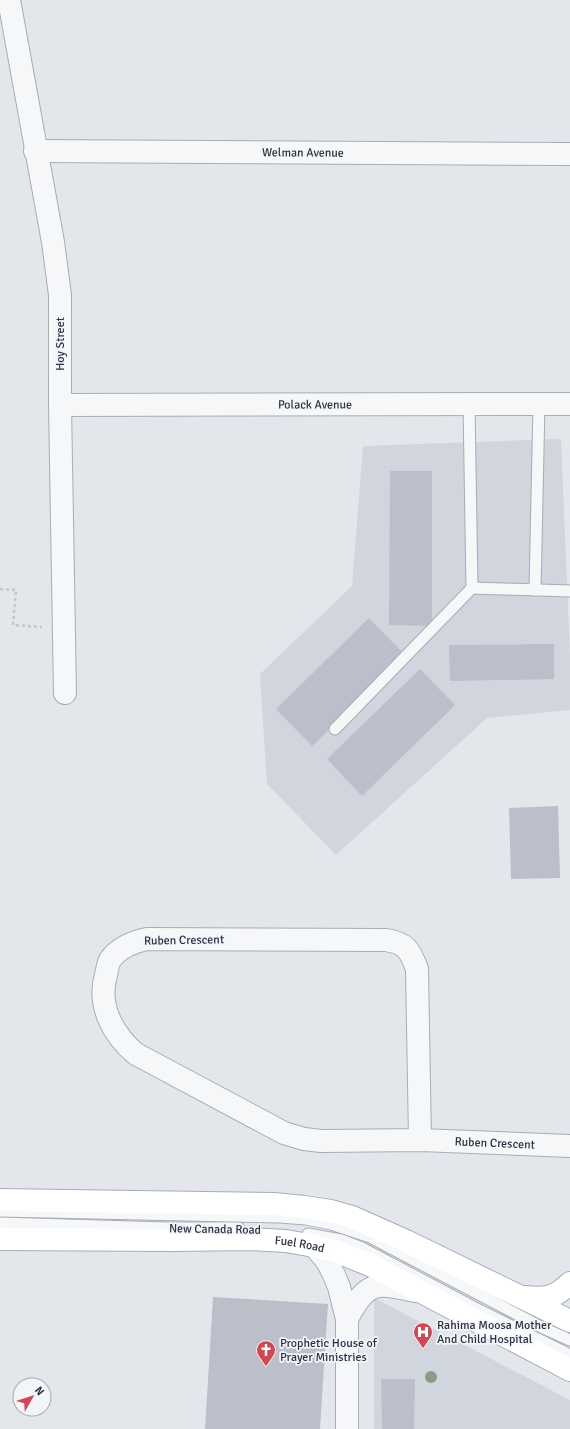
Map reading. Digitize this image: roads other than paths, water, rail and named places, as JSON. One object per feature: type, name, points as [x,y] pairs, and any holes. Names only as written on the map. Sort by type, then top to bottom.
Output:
[{"type":"main road","points":[[11,1206],[207,1202],[223,1204],[274,1204],[331,1211],[352,1217],[406,1241],[570,1321]]},
{"type":"main road","name":"Fuel Road","points":[[0,1239],[27,1232],[173,1240],[250,1239],[314,1246],[335,1251],[370,1265],[570,1370]]},
{"type":"main road","points":[[519,1297],[540,1299],[552,1296],[562,1291],[570,1283]]},
{"type":"street","name":"Hoy Street","points":[[9,0],[35,151],[53,242],[60,295],[60,405],[65,693]]},
{"type":"street","name":"Welman Avenue","points":[[35,151],[570,154]]},
{"type":"street","name":"Polack Avenue","points":[[60,405],[570,404]]},
{"type":"street","name":"Ruben Crescent","points":[[420,1140],[417,969],[407,948],[397,942],[386,940],[147,939],[133,942],[121,949],[110,961],[104,982],[104,998],[108,1018],[116,1033],[125,1045],[136,1054],[284,1133],[304,1139],[321,1141],[420,1140],[570,1146]]},
{"type":"street","points":[[314,1246],[326,1261],[334,1275],[339,1287],[347,1319],[347,1429]]},
{"type":"street","points":[[347,1319],[356,1303],[365,1292],[375,1287],[390,1285],[423,1292]]},
{"type":"lane","points":[[335,728],[472,588],[469,404]]},
{"type":"lane","points":[[535,590],[539,404]]},
{"type":"lane","points":[[472,588],[570,591]]},
{"type":"lane","name":"New Canada Road","points":[[11,1206],[279,1217],[306,1219],[331,1224],[370,1237],[530,1321],[570,1340]]},
{"type":"lane","name":"New Canada Road","points":[[0,1223],[27,1232],[166,1228],[256,1229],[306,1233],[341,1240],[362,1248],[570,1356]]},
{"type":"place","name":"Rahima Moosa Mother And Child Hospital","points":[[423,1349]]},
{"type":"place","name":"Prophetic House of Prayer Ministries","points":[[266,1367]]}]
